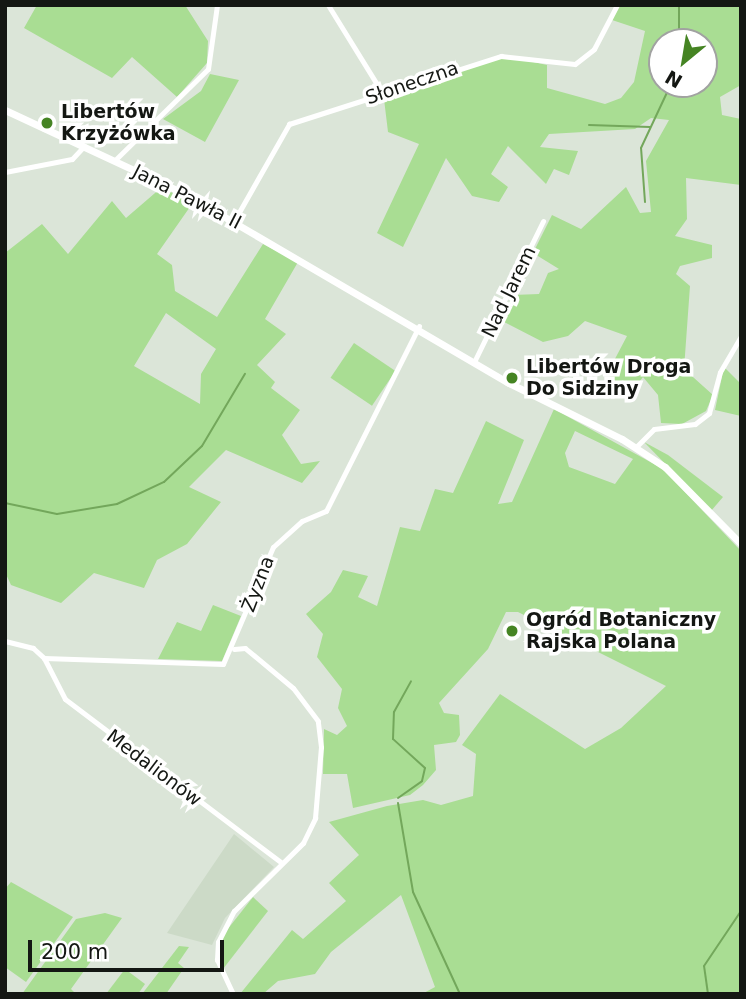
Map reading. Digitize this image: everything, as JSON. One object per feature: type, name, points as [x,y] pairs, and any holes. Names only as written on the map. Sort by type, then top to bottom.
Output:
[{"type":"street","points":[[115,160],[208,69],[217,5]]},
{"type":"street","points":[[328,5],[383,94]]},
{"type":"street","name":"Słoneczna","points":[[234,221],[289,124],[510,55],[575,64],[597,45],[617,5]]},
{"type":"street","name":"Jana Pawła II","points":[[5,110],[115,160],[234,221],[419,326]]},
{"type":"street","points":[[5,172],[72,159],[84,146]]},
{"type":"street","name":"Nad Jarem","points":[[474,362],[543,222]]},
{"type":"street","points":[[419,326],[474,362],[636,447],[665,467],[741,544]]},
{"type":"street","name":"Żyzna","points":[[234,649],[273,547],[302,521],[326,511],[419,326]]},
{"type":"street","points":[[636,447],[654,429],[695,424],[709,413],[720,372],[741,336]]},
{"type":"street","points":[[5,641],[33,648],[44,658],[213,666],[223,664],[234,649],[245,648],[278,676],[318,721],[315,818],[303,843],[224,925],[217,960],[233,994]]},
{"type":"street","name":"Medalionów","points":[[44,658],[65,699],[282,863]]},
{"type":"shaded area","points":[[234,834],[274,867],[225,918],[212,945],[167,933]]},
{"type":"green space","points":[[37,5],[185,5],[208,41],[207,63],[177,97],[132,57],[112,78],[24,28]]},
{"type":"green space","points":[[620,5],[741,5],[741,85],[720,97],[722,115],[741,119],[741,185],[686,178],[687,219],[675,236],[712,245],[712,258],[680,266],[676,274],[690,286],[684,369],[713,395],[706,411],[682,424],[661,423],[658,395],[643,377],[630,394],[607,374],[627,336],[585,321],[568,336],[543,342],[500,320],[513,295],[539,294],[548,273],[559,269],[533,253],[552,215],[581,229],[626,187],[640,213],[651,212],[646,161],[669,120],[651,118],[635,129],[549,134],[540,147],[578,151],[569,175],[554,169],[546,184],[508,146],[491,174],[508,187],[499,202],[472,196],[446,158],[403,247],[377,233],[419,144],[388,132],[384,99],[494,59],[515,58],[547,65],[547,88],[605,104],[621,98],[634,82],[645,31],[612,20]]},
{"type":"green space","points":[[210,74],[239,80],[205,142],[163,119],[201,91]]},
{"type":"green space","points":[[162,187],[192,204],[157,254],[172,265],[175,291],[217,317],[263,244],[298,262],[265,319],[286,334],[257,365],[275,382],[271,388],[300,410],[282,435],[301,464],[320,461],[302,483],[226,450],[189,487],[221,502],[187,544],[157,560],[144,588],[94,573],[61,603],[11,585],[5,572],[5,253],[42,224],[68,254],[112,201],[126,218]],"holes":[[[166,313],[216,349],[201,374],[200,404],[134,366]]]},
{"type":"green space","points":[[354,343],[395,371],[372,406],[331,378]]},
{"type":"green space","points":[[724,367],[741,384],[741,416],[715,410]]},
{"type":"green space","points":[[554,409],[663,469],[741,551],[741,994],[422,994],[435,987],[401,895],[331,952],[315,974],[278,981],[263,994],[240,994],[292,930],[303,939],[346,901],[329,883],[359,855],[329,822],[387,806],[423,800],[441,805],[473,796],[476,754],[462,745],[500,694],[585,749],[621,728],[666,686],[518,612],[506,612],[488,649],[439,703],[444,713],[459,715],[460,735],[456,742],[434,745],[436,770],[423,785],[410,795],[353,808],[347,774],[323,774],[324,729],[337,735],[347,726],[338,708],[342,689],[317,657],[323,634],[306,614],[331,592],[343,570],[368,576],[358,597],[377,606],[400,527],[420,531],[435,489],[453,493],[486,421],[524,440],[498,504],[512,502]],"holes":[[[575,431],[633,459],[615,484],[569,467],[565,453]]]},
{"type":"green space","points":[[644,442],[668,455],[723,497],[711,511]]},
{"type":"green space","points":[[213,605],[241,616],[222,661],[158,659],[177,622],[201,631]]},
{"type":"green space","points":[[11,882],[73,917],[26,982],[5,967],[5,889]]},
{"type":"green space","points":[[253,897],[268,911],[223,969],[223,935]]},
{"type":"green space","points":[[105,913],[122,918],[71,989],[76,994],[22,994],[76,919]]},
{"type":"green space","points":[[179,946],[189,947],[178,963],[184,968],[166,994],[142,994]]},
{"type":"green space","points":[[125,969],[145,984],[138,994],[106,994]]},
{"type":"waterway","points":[[679,5],[679,28]]},
{"type":"waterway","points":[[645,202],[641,148],[664,98]]},
{"type":"waterway","points":[[589,125],[650,127]]},
{"type":"waterway","points":[[5,503],[57,514],[117,504],[164,482],[202,446],[245,374]]},
{"type":"waterway","points":[[398,798],[422,781],[425,768],[393,739],[394,712],[411,681]]},
{"type":"waterway","points":[[398,803],[413,892],[460,994]]},
{"type":"waterway","points":[[708,994],[704,966],[741,911]]},
{"type":"place","name":"Libertów Krzyżówka","points":[[47,123]]},
{"type":"place","name":"Libertów Droga Do Sidziny","points":[[512,378]]},
{"type":"place","name":"Ogród Botaniczny Rajska Polana","points":[[512,631]]}]
